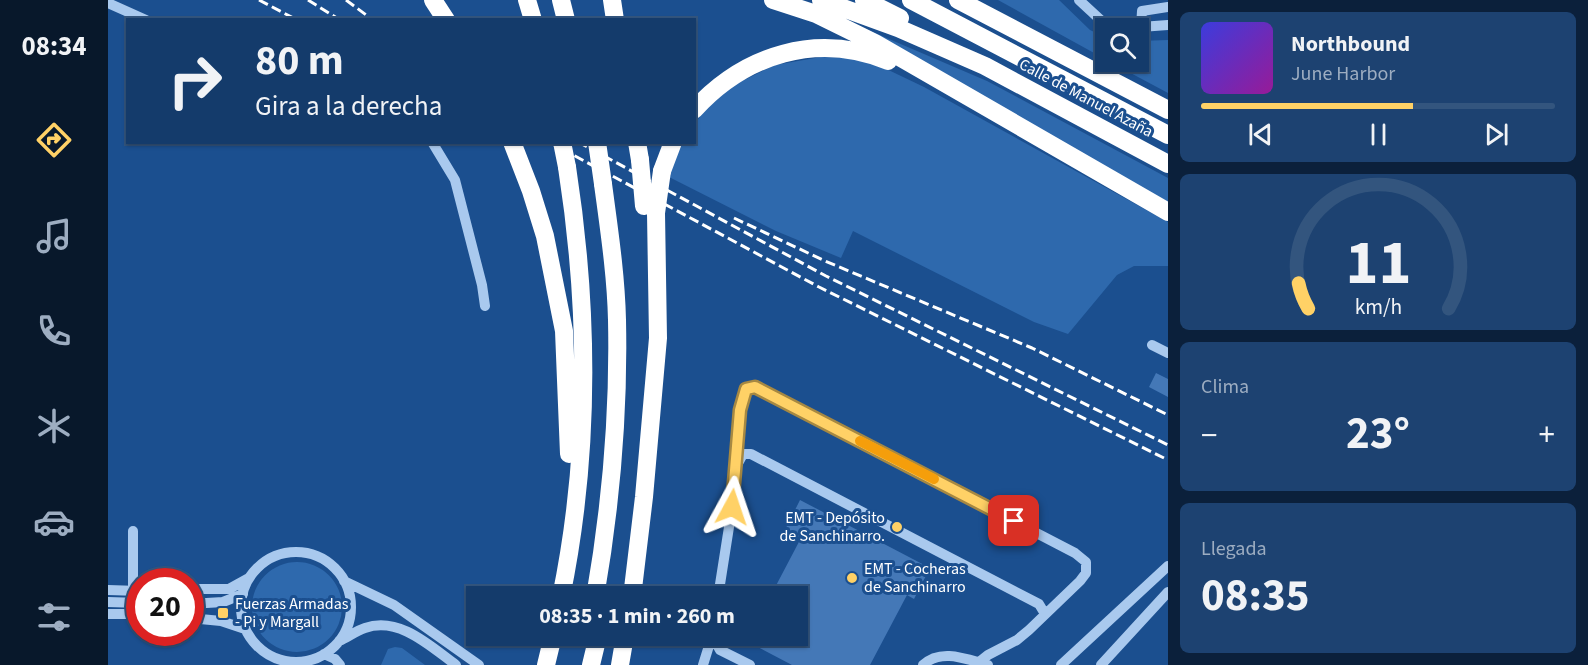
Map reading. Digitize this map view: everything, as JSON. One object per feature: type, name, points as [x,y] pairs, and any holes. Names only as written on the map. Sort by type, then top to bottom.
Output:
[{"type":"highway","points":[[433,0],[445,18]]},
{"type":"highway","points":[[527,0],[532,18]]},
{"type":"highway","points":[[561,0],[566,18]]},
{"type":"highway","points":[[612,0],[615,18]]},
{"type":"highway","points":[[773,0],[816,14],[875,43],[1168,212]]},
{"type":"highway","points":[[821,0],[898,28],[985,66]]},
{"type":"highway","points":[[864,0],[958,48],[985,66]]},
{"type":"highway","name":"Calle de Manuel Azaña","points":[[911,0],[1168,135]]},
{"type":"highway","points":[[958,0],[1168,110]]},
{"type":"highway","points":[[696,108],[723,84],[744,70],[767,59],[801,50],[841,48],[868,53],[940,82]]},
{"type":"highway","name":"Calle de Manuel Azaña","points":[[985,66],[1168,164]]},
{"type":"highway","points":[[513,144],[545,236],[564,331],[573,521]]},
{"type":"highway","points":[[562,144],[577,231],[582,312],[580,452],[573,521],[563,586]]},
{"type":"highway","points":[[597,144],[610,232],[617,319],[618,487],[612,557],[607,586]]},
{"type":"highway","points":[[650,209],[672,144]]},
{"type":"highway","points":[[633,586],[650,421],[650,209],[638,151]]},
{"type":"highway","points":[[597,586],[616,419]]},
{"type":"highway","points":[[546,665],[551,646]]},
{"type":"highway","points":[[583,665],[587,646]]},
{"type":"highway","points":[[591,665],[596,646]]},
{"type":"highway","points":[[620,665],[623,646]]},
{"type":"street","points":[[1079,0],[1098,18]]},
{"type":"street","points":[[108,3],[142,18]]},
{"type":"street","points":[[1141,18],[1142,11],[1168,7]]},
{"type":"street","points":[[1149,27],[1168,25]]},
{"type":"street","points":[[433,144],[455,180],[482,285],[485,306]]},
{"type":"street","points":[[1152,345],[1168,353]]},
{"type":"street","points":[[720,586],[732,507],[740,410],[746,389],[755,387],[1075,553],[1086,562],[1086,573],[1080,581],[1017,640],[988,655],[981,664],[941,655],[932,657],[923,665]]},
{"type":"street","points":[[735,468],[743,454],[751,454],[1033,600],[1039,604],[1045,614]]},
{"type":"street","points":[[133,531],[135,568]]},
{"type":"street","points":[[339,641],[347,627],[350,612],[349,596],[344,581],[334,567],[311,554],[297,552],[270,559],[258,567],[249,578],[243,594],[241,612],[245,629],[251,640],[272,661],[305,663],[324,654],[339,641],[366,628],[387,626],[409,633],[425,642],[456,665]]},
{"type":"street","points":[[1061,665],[1168,566]]},
{"type":"street","points":[[204,589],[229,589],[249,578]]},
{"type":"street","points":[[344,581],[394,605],[479,665]]},
{"type":"street","points":[[108,590],[126,591]]},
{"type":"street","points":[[1101,665],[1168,592]]},
{"type":"street","points":[[204,604],[223,602],[243,594]]},
{"type":"street","points":[[108,602],[126,603]]},
{"type":"street","points":[[208,604],[241,612]]},
{"type":"street","points":[[108,614],[126,614]]},
{"type":"street","points":[[204,619],[221,621],[245,629]]},
{"type":"street","points":[[704,665],[709,646]]},
{"type":"street","points":[[718,646],[720,650],[750,665]]},
{"type":"street","points":[[324,654],[335,659],[340,665]]},
{"type":"shaded area","points":[[998,0],[1059,0],[1095,32],[1095,53]]},
{"type":"shaded area","points":[[861,27],[987,81],[1168,178],[1168,202]]},
{"type":"shaded area","points":[[1168,40],[1168,93],[1129,72],[1149,72],[1149,41]]},
{"type":"shaded area","points":[[821,57],[849,58],[878,65],[924,87],[1168,222],[1168,266],[1134,266],[1117,275],[1068,334],[1034,322],[853,231],[841,258],[776,231],[669,177],[673,160],[681,144],[696,144],[696,122],[706,109],[734,85],[775,65]]},
{"type":"shaded area","points":[[297,562],[314,566],[329,575],[338,590],[342,607],[338,624],[329,639],[314,648],[297,652],[280,648],[265,639],[256,624],[252,607],[256,590],[265,575],[280,566]]},
{"type":"shaded area","points":[[402,648],[425,665],[381,665],[388,649]]},
{"type":"building","points":[[1156,373],[1168,379],[1168,397],[1149,387]]},
{"type":"building","name":"EMT - Cocheras de Sanchinarro","points":[[800,500],[930,568],[914,599],[907,595],[870,665],[792,665],[756,646],[808,646],[808,586],[776,586],[801,538],[785,530]]},
{"type":"railway","points":[[259,0],[293,18]]},
{"type":"railway","points":[[308,0],[337,18]]},
{"type":"railway","points":[[346,0],[370,18]]},
{"type":"railway","points":[[553,144],[819,287],[1168,460]]},
{"type":"railway","points":[[582,144],[826,276],[1168,445]]},
{"type":"railway","points":[[734,218],[825,261],[1032,348],[1168,415]]},
{"type":"slow traffic","points":[[860,441],[934,479]]},
{"type":"place","name":"EMT - Depósito de Sanchinarro.","points":[[897,527]]},
{"type":"place","name":"EMT - Cocheras de Sanchinarro","points":[[852,578]]},
{"type":"place","name":"Fuerzas Armadas - Pi y Margall","points":[[223,613]]},
{"type":"route","points":[[732,507],[740,410],[746,389],[755,387],[1014,521]]}]
